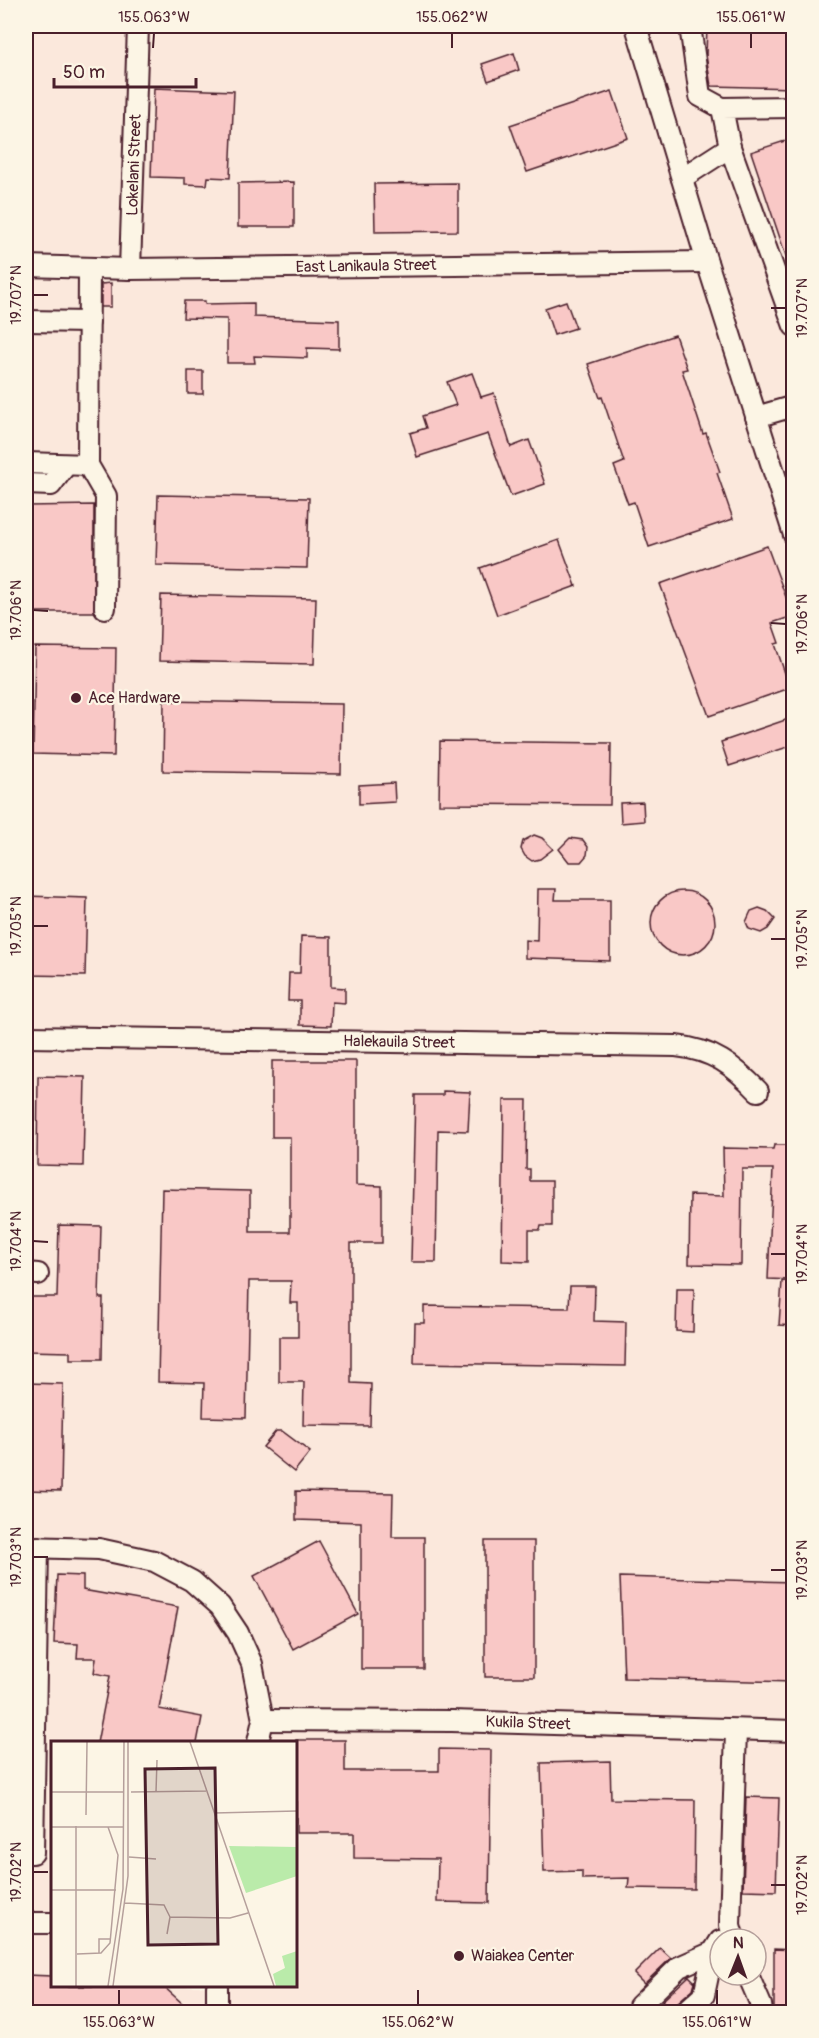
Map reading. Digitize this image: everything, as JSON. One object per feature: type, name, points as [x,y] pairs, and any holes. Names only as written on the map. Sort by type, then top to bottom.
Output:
[{"type":"street","name":"Lokelani Street","points":[[130,268],[138,26]]},
{"type":"street","points":[[636,26],[707,262],[793,528]]},
{"type":"street","points":[[690,26],[700,96],[722,108],[794,107]]},
{"type":"street","points":[[722,108],[730,147],[794,326]]},
{"type":"street","points":[[682,178],[730,147]]},
{"type":"street","name":"East Lanikaula Street","points":[[26,266],[130,268],[707,262]]},
{"type":"street","points":[[89,267],[87,465],[106,496],[105,608]]},
{"type":"street","points":[[26,321],[88,322]]},
{"type":"street","points":[[756,417],[794,406]]},
{"type":"street","points":[[26,463],[87,465]]},
{"type":"street","points":[[26,484],[51,485],[66,465]]},
{"type":"street","name":"Halekauila Street","points":[[26,1037],[676,1046],[709,1054],[726,1062],[738,1070],[758,1091]]},
{"type":"street","points":[[26,1852],[33,1853],[32,1547],[99,1549],[143,1558],[154,1561],[192,1581],[220,1606],[238,1632],[252,1664],[263,1720],[258,1741]]},
{"type":"street","name":"Kukila Street","points":[[263,1720],[452,1721],[794,1731]]},
{"type":"street","points":[[725,1927],[736,1730]]},
{"type":"street","points":[[26,1923],[51,1923]]},
{"type":"street","points":[[638,2013],[639,2006],[679,1967],[708,1949]]},
{"type":"street","points":[[685,2013],[704,1995],[708,1984]]},
{"type":"street","points":[[217,1987],[217,2013]]},
{"type":"street","points":[[753,1987],[762,2013]]},
{"type":"shaded area","points":[[26,26],[793,26],[793,2012],[26,2012]]},
{"type":"building","points":[[707,26],[794,26],[794,88],[711,86],[706,55]]},
{"type":"building","points":[[514,53],[519,70],[488,81],[482,64]]},
{"type":"building","points":[[154,88],[234,91],[230,178],[208,177],[207,185],[185,184],[185,178],[151,177]]},
{"type":"building","points":[[612,91],[628,138],[527,172],[510,125]]},
{"type":"building","points":[[794,138],[794,270],[791,271],[751,152]]},
{"type":"building","points":[[294,182],[294,227],[238,227],[238,183]]},
{"type":"building","points":[[458,183],[458,231],[375,232],[374,184]]},
{"type":"building","points":[[111,283],[111,307],[101,307],[101,284]]},
{"type":"building","points":[[184,301],[205,301],[205,304],[254,303],[254,317],[339,320],[339,349],[307,348],[307,358],[254,356],[255,363],[227,363],[227,319],[183,318]]},
{"type":"building","points":[[566,301],[576,328],[554,335],[545,308]]},
{"type":"building","points":[[675,335],[687,369],[682,370],[703,434],[706,433],[720,472],[717,473],[733,519],[649,547],[634,502],[628,504],[614,466],[624,462],[588,364]]},
{"type":"building","points":[[188,371],[203,371],[203,394],[188,394]]},
{"type":"building","points":[[472,373],[481,397],[494,393],[511,447],[529,440],[545,484],[511,496],[488,434],[417,457],[410,433],[426,428],[422,416],[456,405],[447,382]]},
{"type":"building","points":[[158,495],[309,498],[307,568],[156,565]]},
{"type":"building","points":[[94,505],[94,612],[26,612],[26,506]]},
{"type":"building","points":[[559,540],[576,586],[497,615],[480,568]]},
{"type":"building","points":[[767,546],[793,616],[772,623],[779,643],[775,644],[790,688],[709,716],[660,584]]},
{"type":"building","points":[[161,595],[316,598],[314,664],[159,661]]},
{"type":"building","points":[[35,647],[116,648],[114,756],[33,754]]},
{"type":"building","points":[[164,701],[342,704],[341,774],[163,771]]},
{"type":"building","points":[[794,717],[794,745],[729,766],[721,742]]},
{"type":"building","points":[[440,741],[611,743],[610,805],[439,804]]},
{"type":"building","points":[[394,783],[395,802],[359,804],[359,785]]},
{"type":"building","points":[[643,802],[644,821],[621,823],[620,803]]},
{"type":"building","points":[[534,835],[542,838],[553,849],[540,859],[532,861],[521,849],[523,841]]},
{"type":"building","points":[[570,838],[583,840],[588,847],[587,855],[581,862],[569,862],[559,849]]},
{"type":"building","points":[[538,889],[556,889],[555,900],[610,900],[610,961],[525,958],[525,940],[537,941]]},
{"type":"building","points":[[677,891],[689,891],[706,900],[713,911],[715,923],[713,935],[706,946],[689,955],[677,955],[665,950],[656,941],[651,929],[651,917],[656,905],[665,896]]},
{"type":"building","points":[[26,896],[87,898],[85,976],[26,975]]},
{"type":"building","points":[[759,908],[767,911],[775,919],[768,929],[761,933],[749,929],[746,922],[751,911]]},
{"type":"building","points":[[301,936],[331,937],[331,987],[345,988],[345,1003],[332,1002],[331,1026],[300,1025],[300,1001],[288,1001],[289,973],[300,973]]},
{"type":"building","points":[[272,1061],[356,1061],[356,1185],[382,1186],[382,1243],[351,1243],[351,1383],[371,1384],[370,1426],[303,1425],[304,1382],[279,1382],[279,1337],[298,1337],[298,1303],[290,1303],[291,1281],[249,1281],[246,1418],[203,1417],[204,1383],[158,1382],[162,1189],[250,1191],[250,1232],[290,1232],[290,1137],[272,1137]]},
{"type":"building","points":[[38,1076],[85,1077],[83,1166],[37,1165]]},
{"type":"building","points":[[443,1091],[470,1092],[468,1131],[438,1130],[436,1262],[411,1262],[415,1095],[443,1095]]},
{"type":"building","points":[[504,1100],[527,1100],[526,1169],[530,1169],[530,1181],[552,1181],[552,1226],[541,1226],[540,1230],[529,1230],[529,1262],[502,1261]]},
{"type":"building","points":[[774,1145],[794,1145],[794,1280],[768,1279],[773,1169],[742,1169],[741,1265],[689,1264],[690,1195],[724,1196],[723,1148],[773,1149]]},
{"type":"building","points":[[59,1225],[101,1226],[99,1298],[103,1298],[102,1359],[70,1359],[70,1352],[26,1351],[26,1297],[57,1297]]},
{"type":"building","points":[[782,1281],[794,1282],[794,1326],[779,1325]]},
{"type":"building","points":[[570,1286],[595,1286],[594,1321],[626,1322],[625,1366],[414,1363],[415,1323],[424,1323],[424,1306],[569,1308]]},
{"type":"building","points":[[677,1289],[694,1289],[693,1332],[676,1331]]},
{"type":"building","points":[[26,1383],[63,1384],[61,1491],[26,1490]]},
{"type":"building","points":[[276,1431],[282,1431],[310,1452],[294,1472],[263,1447]]},
{"type":"building","points":[[296,1491],[393,1493],[392,1537],[424,1537],[424,1669],[361,1669],[361,1522],[296,1520]]},
{"type":"building","points":[[319,1541],[358,1614],[293,1649],[254,1576]]},
{"type":"building","points":[[485,1541],[534,1541],[534,1677],[485,1677]]},
{"type":"building","points":[[57,1575],[83,1576],[83,1590],[178,1607],[159,1709],[202,1717],[197,1741],[97,1741],[110,1676],[94,1673],[96,1658],[77,1658],[78,1644],[54,1643]]},
{"type":"building","points":[[620,1577],[794,1582],[794,1682],[624,1678]]},
{"type":"building","points":[[345,1740],[345,1771],[439,1771],[439,1749],[491,1750],[489,1903],[437,1902],[438,1859],[354,1858],[354,1833],[297,1833],[296,1741]]},
{"type":"building","points":[[610,1761],[611,1799],[695,1800],[694,1889],[628,1888],[629,1878],[582,1879],[582,1871],[544,1872],[541,1763]]},
{"type":"building","points":[[746,1797],[779,1798],[776,1891],[743,1890]]},
{"type":"building","points":[[660,1948],[671,1958],[644,1984],[634,1974]]},
{"type":"building","points":[[774,1949],[794,1950],[794,2013],[774,2013]]},
{"type":"building","points":[[26,1975],[51,1976],[51,1987],[164,1987],[193,2013],[26,2013]]},
{"type":"building","points":[[689,1976],[695,1982],[693,1989],[677,2003],[673,2012],[662,2001]]},
{"type":"place","name":"Ace Hardware","points":[[76,698]]},
{"type":"place","name":"Waiakea Center","points":[[459,1956]]}]
